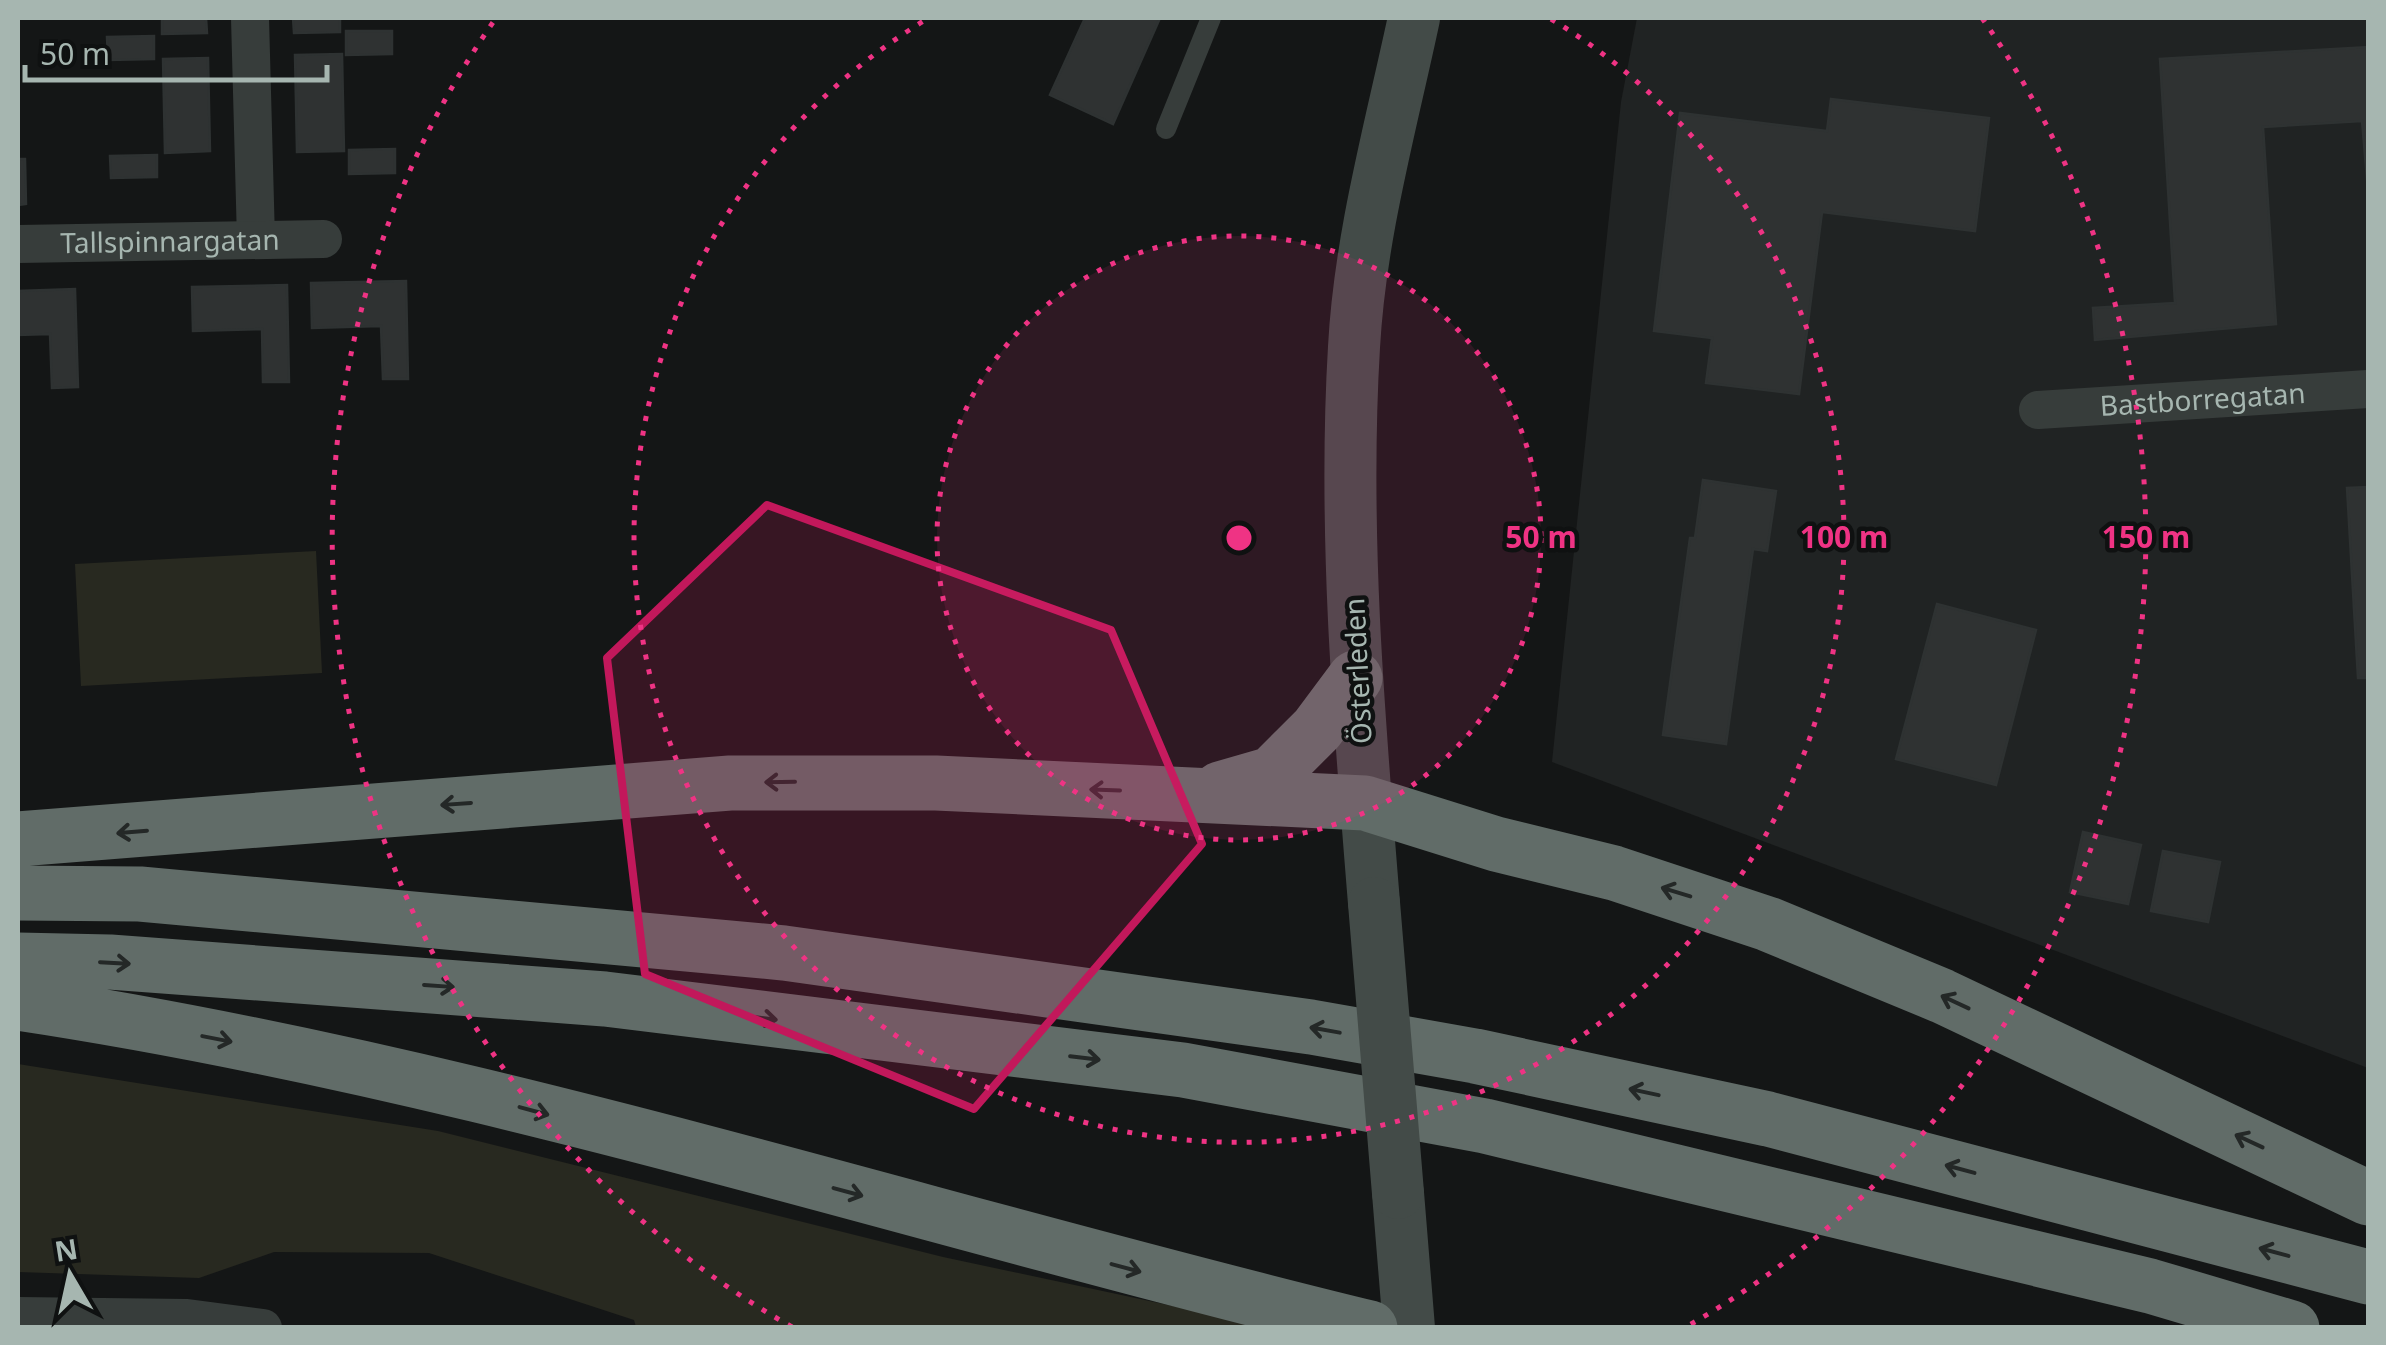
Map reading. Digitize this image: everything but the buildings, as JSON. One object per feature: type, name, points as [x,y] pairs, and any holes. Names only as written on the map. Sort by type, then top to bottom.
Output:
[{"type":"highway","points":[[1202,794],[1272,774],[1317,728],[1356,678]]},
{"type":"highway","points":[[18,840],[730,783],[918,782],[1366,803],[1496,844],[1614,873],[1768,924],[1942,996],[2368,1198]]},
{"type":"highway","points":[[18,893],[140,894],[784,953],[1311,1027],[1475,1056],[1768,1119],[2368,1276]]},
{"type":"highway","points":[[18,960],[110,962],[606,999],[1184,1070],[1485,1126],[2150,1286],[2292,1328]]},
{"type":"highway","points":[[18,1004],[277,1050],[470,1094],[1126,1268],[1370,1328]]},
{"type":"main road","name":"Österleden","points":[[1410,1328],[1356,678],[1354,347],[1368,233],[1414,18]]},
{"type":"street","points":[[250,18],[256,240]]},
{"type":"street","name":"Tallspinnargatan","points":[[18,244],[323,239]]},
{"type":"street","name":"Bastborregatan","points":[[2038,410],[2368,389]]},
{"type":"street","points":[[18,1316],[187,1318],[263,1328]]},
{"type":"lane","points":[[1166,129],[1211,18]]},
{"type":"highlighted area","points":[[767,505],[1111,630],[1202,844],[974,1109],[645,974],[607,658]]},
{"type":"shaded area","points":[[1637,18],[2368,18],[2368,1068],[1552,762],[1621,102]]},
{"type":"shaded area","points":[[316,551],[322,673],[81,686],[75,564]]},
{"type":"shaded area","points":[[18,1064],[438,1131],[943,1257],[1229,1318],[1254,1327],[636,1327],[634,1320],[429,1253],[274,1252],[199,1278],[18,1272]]}]
